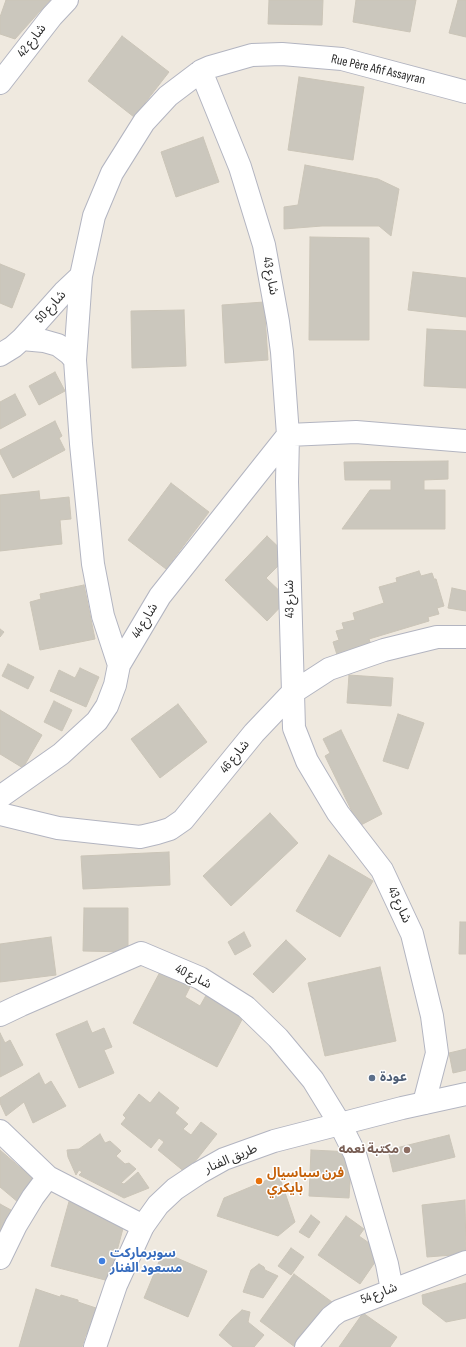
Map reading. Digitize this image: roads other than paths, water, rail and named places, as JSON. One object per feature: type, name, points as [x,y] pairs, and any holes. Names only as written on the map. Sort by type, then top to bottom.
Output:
[{"type":"street","name":"شارع 42","points":[[0,83],[52,16],[67,0]]},
{"type":"street","name":"Rue Père Afif Assayran","points":[[119,665],[103,616],[93,564],[81,444],[76,360],[81,276],[94,216],[112,174],[144,122],[168,96],[201,71],[252,55],[282,54],[342,59],[466,92]]},
{"type":"street","name":"شارع 43","points":[[201,71],[240,167],[264,246],[278,322],[282,352],[288,435],[287,482],[294,728],[307,761],[338,813],[382,870],[412,934],[432,1016],[437,1053],[424,1103]]},
{"type":"street","name":"شارع 50","points":[[0,355],[22,339],[64,292],[81,276]]},
{"type":"street","name":"شارع 50","points":[[22,339],[44,341],[58,345],[76,360]]},
{"type":"street","points":[[288,435],[356,432],[466,441]]},
{"type":"street","name":"شارع 44","points":[[0,797],[61,754],[97,721],[107,706],[115,685],[119,665],[160,596],[288,435]]},
{"type":"street","name":"شارع 46","points":[[0,814],[58,828],[140,837],[170,829],[183,820],[254,733],[292,693],[329,669],[384,650],[437,637],[466,637]]},
{"type":"street","name":"شارع 40","points":[[0,1016],[21,1005],[141,953],[200,978],[246,1007],[278,1038],[313,1080],[340,1124],[355,1154],[387,1264],[392,1290]]},
{"type":"street","name":"طريق الفنار","points":[[95,1347],[116,1285],[143,1226],[158,1205],[175,1189],[224,1159],[274,1141],[424,1103],[466,1094]]},
{"type":"street","points":[[0,1131],[48,1177],[143,1226]]},
{"type":"street","points":[[0,1258],[33,1197],[48,1177]]},
{"type":"street","name":"شارع 54","points":[[306,1347],[331,1317],[339,1310],[466,1262]]},
{"type":"place","name":"عودة","points":[[372,1078]]},
{"type":"place","name":"مكتبة نعمه","points":[[407,1150]]},
{"type":"place","name":"فرن سباسيال بايكري","points":[[259,1181]]},
{"type":"place","name":"سوبرماركت مسعود الفنار","points":[[102,1261]]}]
